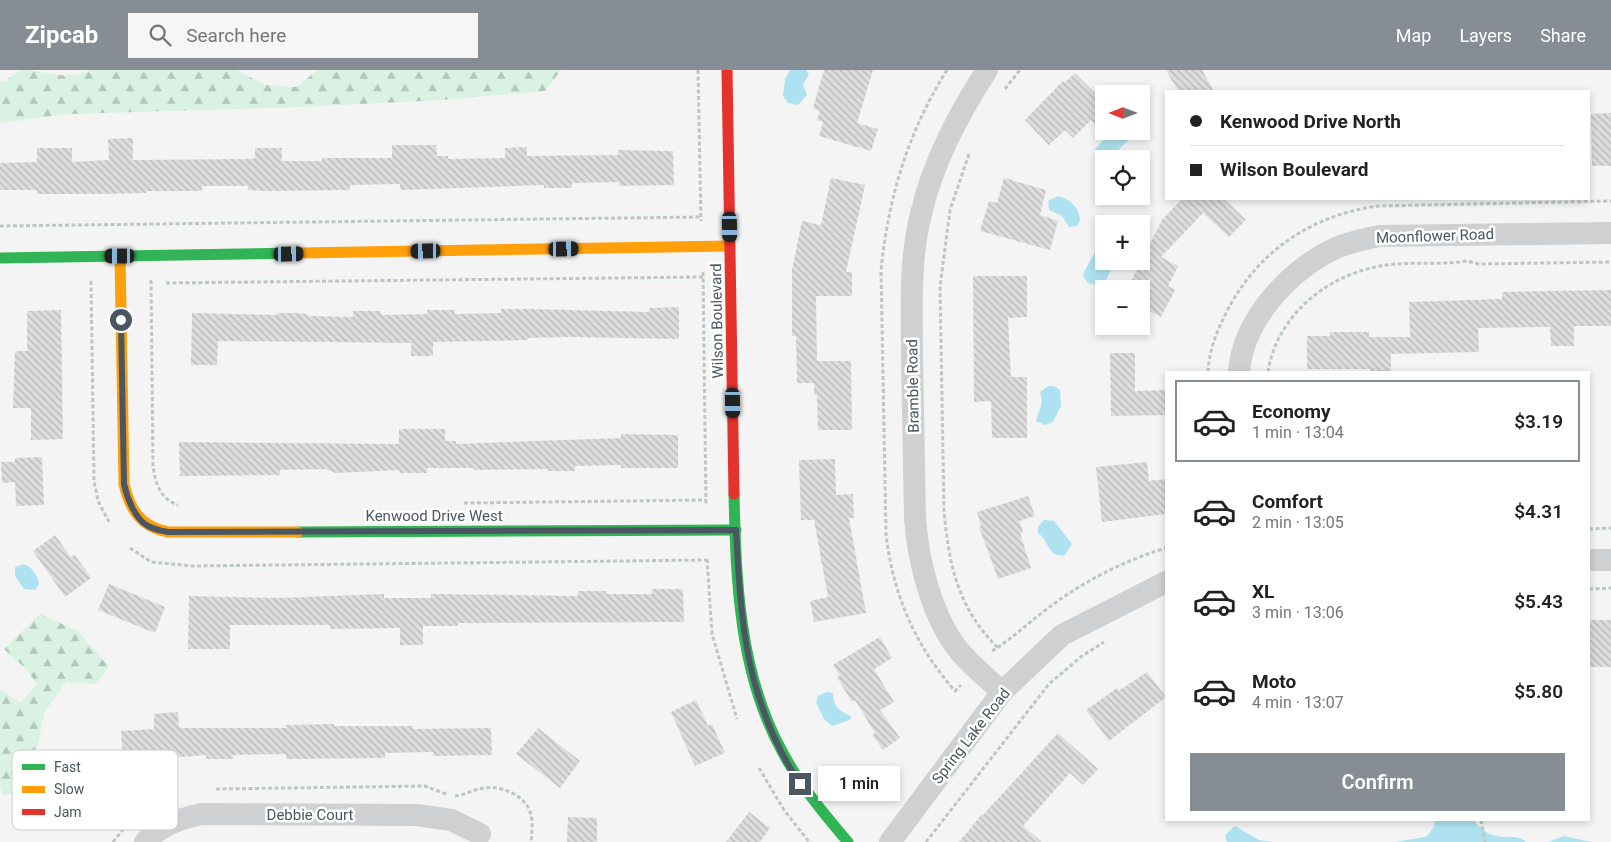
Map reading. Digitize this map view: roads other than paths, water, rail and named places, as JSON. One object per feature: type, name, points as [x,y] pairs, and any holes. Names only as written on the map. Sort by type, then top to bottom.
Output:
[{"type":"street","name":"Wilson Boulevard","points":[[727,70],[736,530],[740,609],[747,656],[757,693],[770,729],[793,773],[808,795],[848,842]]},
{"type":"street","name":"Bramble Road","points":[[987,70],[960,111],[934,168],[920,215],[914,253],[911,291],[917,543],[926,581],[940,616],[959,650],[975,668],[1002,692]]},
{"type":"street","name":"Moonflower Road","points":[[1239,371],[1246,339],[1252,324],[1282,286],[1315,259],[1346,244],[1379,236],[1611,233]]},
{"type":"street","points":[[0,258],[730,246]]},
{"type":"street","name":"Kenwood Drive West","points":[[120,256],[124,484],[127,497],[138,516],[148,526],[168,532],[736,530]]},
{"type":"street","points":[[1590,560],[1611,560]]},
{"type":"street","name":"Spring Lake Road","points":[[890,842],[1002,692],[1062,635],[1165,583]]},
{"type":"street","name":"Debbie Court","points":[[178,820],[202,814],[417,815],[451,820],[480,834]]},
{"type":"street","name":"Debbie Court","points":[[144,842],[158,830]]},
{"type":"water","points":[[790,70],[806,70],[809,74],[803,85],[807,95],[798,105],[788,103],[783,96],[785,79]]},
{"type":"water","points":[[1104,140],[1129,140],[1118,150],[1095,149]]},
{"type":"water","points":[[1058,196],[1066,199],[1076,208],[1080,216],[1077,226],[1069,227],[1062,216],[1049,210],[1048,201]]},
{"type":"water","points":[[1095,253],[1095,270],[1111,270],[1106,280],[1095,280],[1095,285],[1088,283],[1083,276]]},
{"type":"water","points":[[1048,386],[1054,386],[1060,390],[1061,406],[1053,422],[1045,425],[1036,421],[1042,402],[1040,392]]},
{"type":"water","points":[[1044,520],[1054,521],[1072,544],[1065,555],[1052,552],[1038,533],[1038,527]]},
{"type":"water","points":[[24,564],[32,569],[38,578],[39,584],[35,590],[24,589],[15,576],[15,567]]},
{"type":"water","points":[[826,692],[833,693],[836,705],[840,710],[851,716],[850,720],[832,726],[824,719],[816,702],[818,696]]},
{"type":"water","points":[[1435,821],[1474,821],[1489,834],[1500,837],[1516,837],[1526,842],[1394,842],[1426,837],[1434,827]]},
{"type":"water","points":[[1235,826],[1259,840],[1272,842],[1227,842],[1225,835]]},
{"type":"water","points":[[1564,836],[1591,842],[1548,842]]}]
